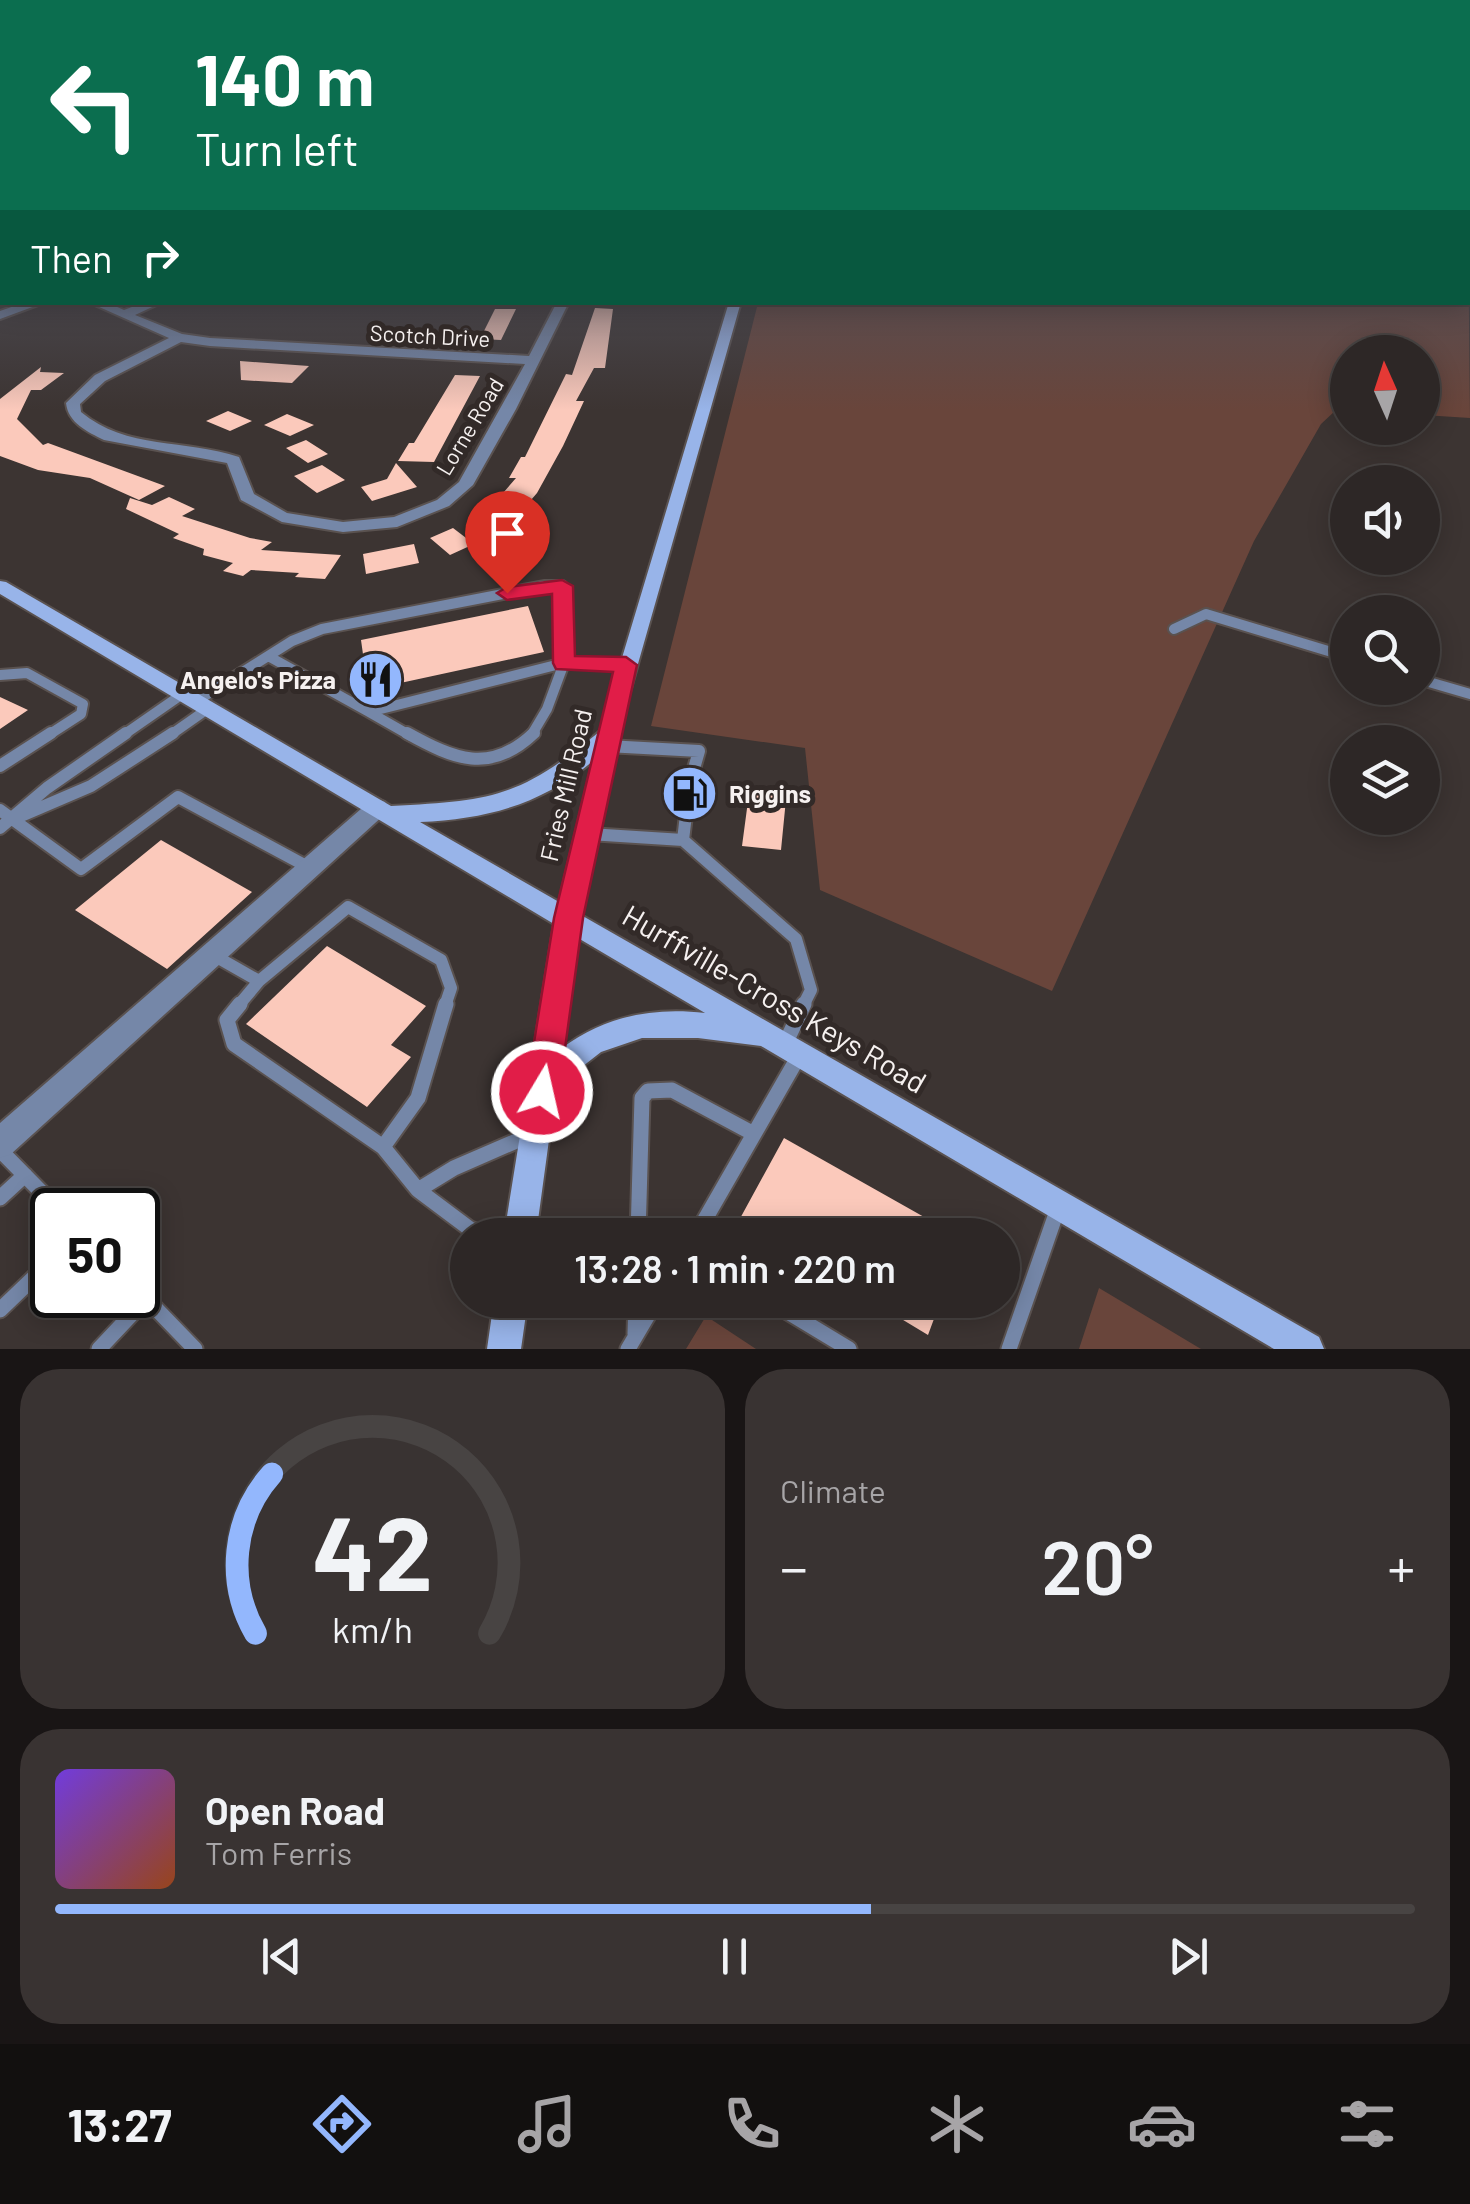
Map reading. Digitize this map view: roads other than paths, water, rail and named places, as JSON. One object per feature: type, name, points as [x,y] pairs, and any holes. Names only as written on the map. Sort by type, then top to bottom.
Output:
[{"type":"main road","name":"Fries Mill Road","points":[[523,1218],[568,918],[608,740],[626,665],[734,305]]},
{"type":"main road","name":"Hurffville-Cross Keys Road","points":[[0,586],[194,703],[1307,1349]]},
{"type":"main road","points":[[382,812],[477,811],[514,803],[563,776],[608,740]]},
{"type":"main road","points":[[542,1092],[561,1066],[584,1046],[605,1034],[636,1025],[667,1021],[785,1045]]},
{"type":"street","points":[[0,315],[31,305]]},
{"type":"street","name":"Scotch Drive","points":[[101,305],[179,338],[532,360]]},
{"type":"street","points":[[123,314],[148,305]]},
{"type":"street","name":"Lorne Road","points":[[179,338],[100,378],[73,403],[74,413],[86,427],[121,442],[219,453],[234,460],[247,497],[262,508],[310,524],[343,527],[419,516],[465,485],[560,305]]},
{"type":"street","points":[[0,1146],[310,868],[382,812]]},
{"type":"lane","points":[[14,820],[46,788],[268,656],[322,629],[544,586],[562,586],[564,663],[535,731],[515,753],[484,762],[458,760],[268,656]]},
{"type":"lane","points":[[1174,629],[1206,614],[1330,652]]},
{"type":"lane","points":[[369,712],[564,663],[626,665]]},
{"type":"lane","points":[[0,675],[27,672],[83,704],[80,714],[0,766]]},
{"type":"lane","points":[[1440,685],[1470,694]]},
{"type":"lane","points":[[0,828],[88,791],[194,703]]},
{"type":"lane","points":[[608,740],[699,751],[693,772]]},
{"type":"lane","points":[[0,810],[81,869],[178,796],[310,868]]},
{"type":"lane","points":[[682,840],[686,815]]},
{"type":"lane","points":[[587,834],[682,840],[796,938],[811,990],[785,1045],[754,1134],[706,1218]]},
{"type":"lane","points":[[382,1147],[418,1098],[450,988],[441,960],[348,907],[259,982],[227,1020],[234,1044],[382,1147],[418,1190],[455,1218]]},
{"type":"lane","points":[[214,956],[259,982]]},
{"type":"lane","points":[[638,1218],[642,1098],[648,1091],[672,1090],[754,1134]]},
{"type":"lane","points":[[418,1190],[454,1168],[536,1133]]},
{"type":"lane","points":[[0,1146],[38,1188]]},
{"type":"lane","points":[[0,1198],[25,1175]]},
{"type":"lane","points":[[1009,1349],[1060,1205]]},
{"type":"lane","points":[[0,1310],[30,1281]]},
{"type":"lane","points":[[160,1313],[195,1349]]},
{"type":"lane","points":[[99,1349],[124,1318]]},
{"type":"lane","points":[[631,1343],[634,1318]]},
{"type":"lane","points":[[631,1343],[646,1318]]},
{"type":"lane","points":[[797,1318],[848,1349]]},
{"type":"place","name":"Angelo's Pizza","points":[[375,679]]},
{"type":"place","name":"Riggins","points":[[690,793]]}]
